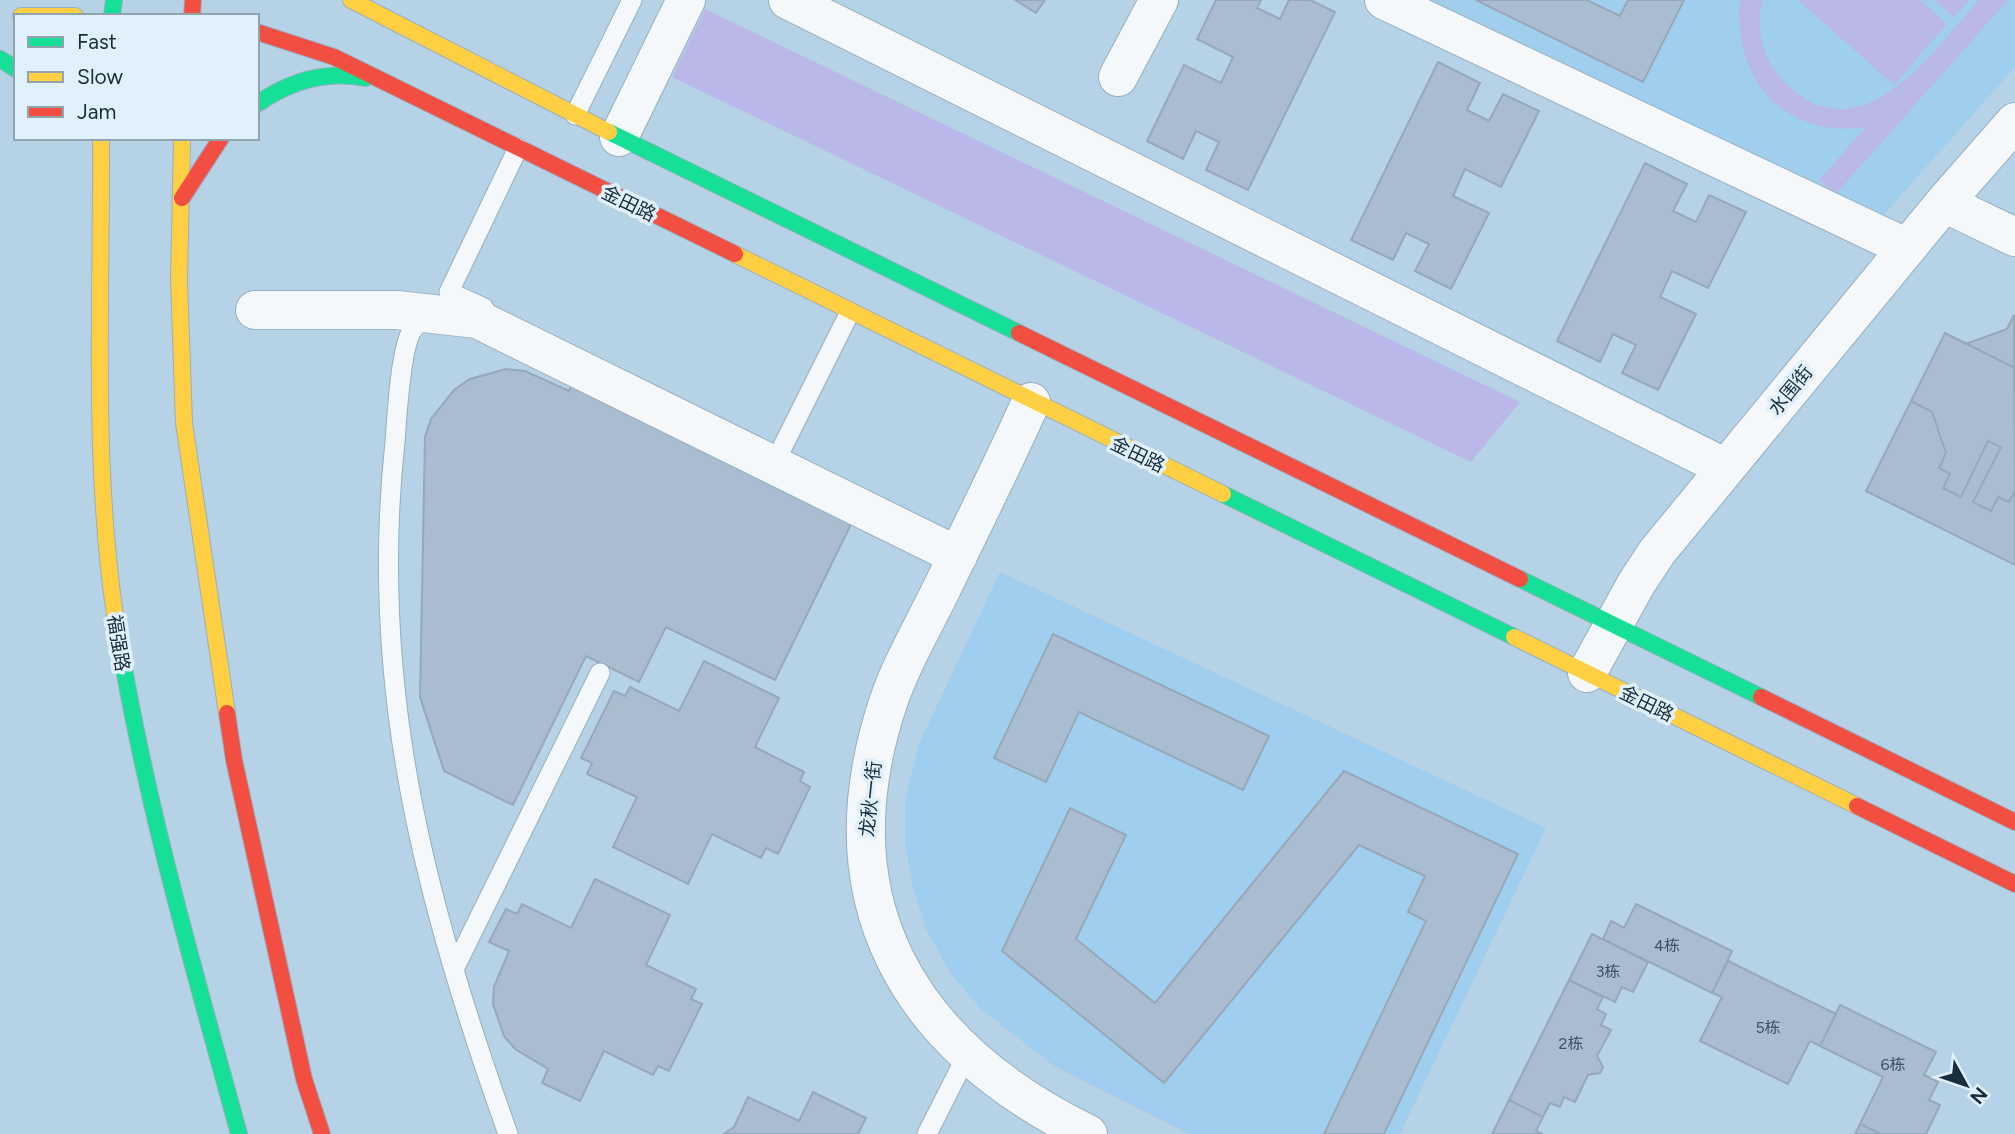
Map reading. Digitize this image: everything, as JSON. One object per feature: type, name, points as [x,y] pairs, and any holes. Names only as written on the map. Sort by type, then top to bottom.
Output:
[{"type":"main road","points":[[351,0],[575,115],[2015,822]]},
{"type":"main road","points":[[379,0],[418,35]]},
{"type":"main road","name":"金田路","points":[[259,33],[334,57],[2015,884]]},
{"type":"main road","points":[[259,102],[275,90],[300,80],[330,75],[359,77],[394,87]]},
{"type":"main road","name":"福强路","points":[[102,140],[102,449],[109,575],[130,714],[162,852],[239,1134]]},
{"type":"main road","points":[[182,140],[179,203],[184,423],[234,760],[304,1079],[322,1134]]},
{"type":"main road","points":[[179,203],[197,169],[219,140]]},
{"type":"main road","points":[[83,151],[100,191]]},
{"type":"street","points":[[620,137],[687,0]]},
{"type":"street","points":[[789,0],[1727,468]]},
{"type":"street","points":[[1118,77],[1159,0]]},
{"type":"street","points":[[1384,0],[1907,248]]},
{"type":"street","name":"水围街","points":[[1587,673],[1643,572],[1944,203],[2015,122]]},
{"type":"street","points":[[1944,203],[2015,237]]},
{"type":"street","points":[[255,310],[428,312],[477,319],[962,548]]},
{"type":"street","name":"龙秋一街","points":[[1031,402],[908,658],[881,724],[870,771],[865,852],[877,914],[893,956],[920,1002],[967,1055],[1019,1095],[1088,1134]]},
{"type":"lane","points":[[575,115],[632,0]]},
{"type":"lane","points":[[518,148],[449,292],[782,448],[962,548]]},
{"type":"lane","points":[[428,312],[410,334],[401,384],[390,482],[387,582],[393,680],[405,778],[426,875],[508,1134]]},
{"type":"lane","points":[[782,448],[850,312]]},
{"type":"lane","points":[[454,969],[600,673]]},
{"type":"lane","points":[[928,1134],[967,1055]]},
{"type":"shaded area","points":[[1411,0],[2015,0],[2015,67],[1878,221]]},
{"type":"shaded area","points":[[1740,0],[1763,0],[1760,30],[1764,50],[1779,76],[1808,100],[1836,109],[1863,105],[1890,92],[1938,47],[1979,0],[2008,0],[1835,195],[1819,180],[1866,127],[1836,128],[1810,123],[1788,113],[1769,97],[1755,77],[1745,54],[1740,28]]},
{"type":"shaded area","points":[[1798,0],[1920,0],[1947,24],[1894,85]]},
{"type":"shaded area","points":[[1934,0],[1969,0],[1954,17]]},
{"type":"shaded area","points":[[705,9],[1520,402],[1471,462],[672,77]]},
{"type":"shaded area","points":[[1000,572],[1546,828],[1400,1134],[1189,1134],[1054,1066],[981,1009],[952,975],[927,932],[913,888],[905,843],[905,801],[918,746]]},
{"type":"building","points":[[1015,0],[1045,0],[1036,13]]},
{"type":"building","points":[[1216,0],[1261,0],[1257,8],[1280,19],[1289,0],[1310,0],[1335,12],[1248,190],[1206,170],[1219,142],[1196,131],[1183,159],[1147,141],[1184,65],[1221,83],[1233,57],[1197,39]]},
{"type":"building","points":[[1476,0],[1587,0],[1620,16],[1628,0],[1684,0],[1643,82]]},
{"type":"building","points":[[1438,62],[1480,83],[1467,110],[1489,121],[1503,94],[1539,111],[1501,187],[1465,169],[1453,196],[1489,213],[1451,289],[1415,271],[1429,244],[1406,233],[1393,260],[1351,240]]},
{"type":"building","points":[[1645,163],[1687,184],[1673,211],[1696,222],[1709,195],[1746,212],[1708,288],[1672,271],[1660,297],[1696,314],[1658,390],[1622,373],[1636,345],[1613,334],[1600,362],[1557,341]]},
{"type":"building","points":[[2014,315],[2015,491],[2009,502],[1998,497],[1991,511],[1973,502],[2001,447],[1988,441],[1961,497],[1943,488],[1950,474],[1939,468],[1946,453],[1932,412],[1911,401],[1945,333],[1966,344],[2007,329]]},
{"type":"building","points":[[1945,333],[2015,368],[2015,565],[1866,491]]},
{"type":"building","points":[[506,369],[525,371],[569,391],[574,380],[855,516],[775,680],[666,627],[639,682],[586,656],[513,805],[444,771],[420,697],[425,437],[431,419],[454,390],[470,379]]},
{"type":"building","points":[[1053,634],[1269,736],[1243,790],[1079,712],[1046,782],[994,758]]},
{"type":"building","points":[[704,661],[779,698],[755,747],[804,772],[800,781],[810,787],[778,854],[766,848],[761,858],[712,834],[688,884],[613,847],[637,797],[587,774],[592,763],[581,758],[614,691],[625,696],[630,687],[679,711]]},
{"type":"building","points":[[1344,771],[1518,854],[1384,1134],[1324,1134],[1426,921],[1408,912],[1425,876],[1359,845],[1164,1083],[1002,951],[1070,808],[1126,835],[1076,939],[1155,1003]]},
{"type":"building","points":[[595,879],[670,915],[646,965],[696,989],[691,999],[702,1004],[669,1071],[658,1066],[653,1075],[604,1051],[580,1101],[542,1083],[548,1069],[515,1049],[504,1036],[493,1004],[494,987],[509,951],[489,942],[506,909],[517,914],[522,904],[571,928]]},
{"type":"building","points":[[1636,904],[1732,951],[1712,993],[1603,939],[1611,921],[1624,928]]},
{"type":"building","points":[[1592,934],[1648,962],[1633,992],[1622,987],[1615,1002],[1569,980]]},
{"type":"building","points":[[1728,961],[1836,1014],[1820,1046],[1810,1041],[1788,1084],[1700,1041],[1722,997],[1712,993]]},
{"type":"building","points":[[1569,980],[1603,997],[1597,1009],[1606,1014],[1601,1025],[1611,1030],[1597,1056],[1603,1067],[1600,1073],[1588,1075],[1575,1102],[1564,1097],[1560,1107],[1550,1103],[1543,1117],[1509,1100]]},
{"type":"building","points":[[1840,1005],[1936,1052],[1924,1075],[1938,1082],[1929,1100],[1940,1105],[1926,1134],[1881,1134],[1860,1124],[1883,1077],[1820,1046]]},
{"type":"building","points":[[813,1092],[866,1118],[858,1134],[724,1134],[734,1127],[748,1097],[799,1121]]},
{"type":"building","points":[[1509,1100],[1543,1117],[1536,1131],[1543,1134],[1492,1134]]},
{"type":"building","points":[[1860,1124],[1881,1134],[1855,1134]]},
{"type":"traffic: fast","points":[[112,14],[114,0]]},
{"type":"traffic: fast","points":[[0,59],[14,68]]},
{"type":"traffic: fast","points":[[259,103],[282,89],[308,79],[336,75],[365,78]]},
{"type":"traffic: fast","points":[[609,132],[1019,333]]},
{"type":"traffic: fast","points":[[1223,494],[1514,637]]},
{"type":"traffic: fast","points":[[1520,579],[1761,697]]},
{"type":"traffic: fast","points":[[115,615],[154,811],[186,941],[239,1134]]},
{"type":"traffic: slow","points":[[351,0],[609,132]]},
{"type":"traffic: slow","points":[[101,140],[101,437],[103,497],[115,615]]},
{"type":"traffic: slow","points":[[182,140],[179,280],[184,423],[227,713]]},
{"type":"traffic: slow","points":[[735,254],[1223,494]]},
{"type":"traffic: slow","points":[[1514,637],[1857,806]]},
{"type":"traffic: jam","points":[[192,14],[193,0]]},
{"type":"traffic: jam","points":[[259,33],[334,57],[735,254]]},
{"type":"traffic: jam","points":[[182,198],[220,140]]},
{"type":"traffic: jam","points":[[1019,333],[1520,579]]},
{"type":"traffic: jam","points":[[1761,697],[2015,822]]},
{"type":"traffic: jam","points":[[227,713],[234,760],[304,1079],[322,1134]]},
{"type":"traffic: jam","points":[[1857,806],[2015,884]]}]
